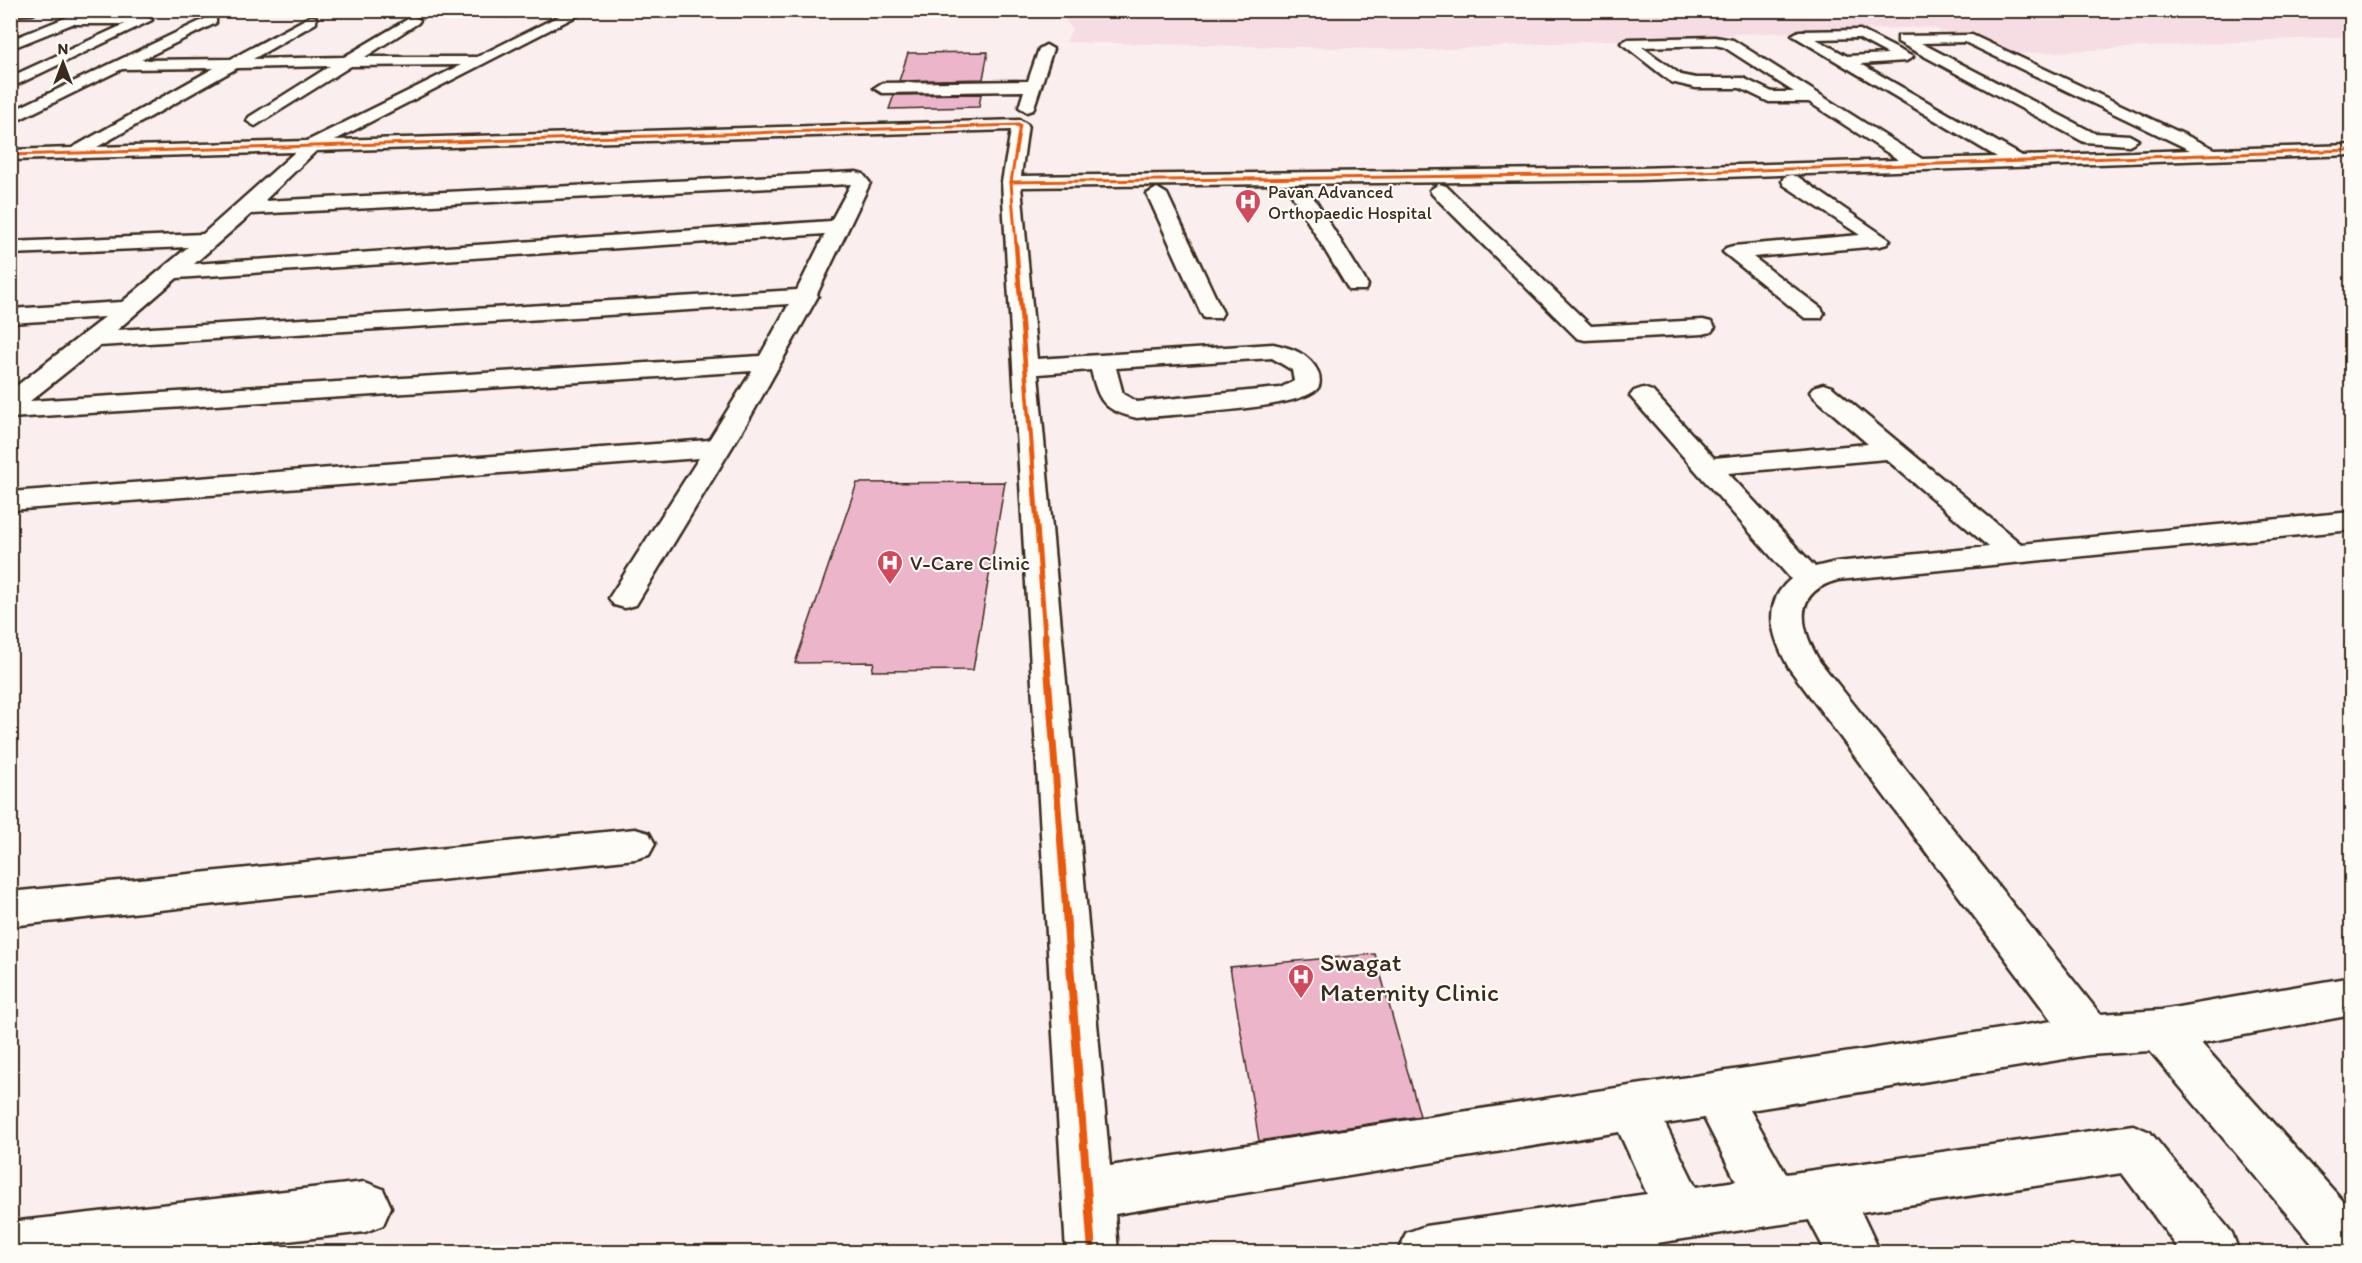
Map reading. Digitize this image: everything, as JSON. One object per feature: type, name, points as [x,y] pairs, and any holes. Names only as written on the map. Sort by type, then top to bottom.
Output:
[{"type":"street","points":[[10,11],[33,10]]},
{"type":"street","points":[[10,404],[93,339],[168,272],[246,208],[312,145],[582,10]]},
{"type":"street","points":[[10,119],[217,14]]},
{"type":"street","points":[[75,153],[317,14]]},
{"type":"street","points":[[255,121],[348,62],[414,14]]},
{"type":"street","points":[[10,83],[145,20],[70,21],[14,40]]},
{"type":"street","points":[[10,21],[44,21],[14,40]]},
{"type":"street","points":[[1843,61],[1906,57],[1860,34],[1799,35],[1843,61],[2018,161]]},
{"type":"street","points":[[2180,138],[2096,139],[1903,39],[1960,37],[2011,59],[2180,138],[2213,154]]},
{"type":"street","points":[[14,40],[102,40]]},
{"type":"street","points":[[1814,98],[1769,98],[1743,83],[1686,82],[1676,79],[1651,63],[1628,43],[1723,41],[1758,61],[1935,175]]},
{"type":"street","points":[[1046,49],[1020,125],[1012,188],[1092,1252]]},
{"type":"street","points":[[1943,61],[2011,59]]},
{"type":"street","points":[[20,60],[60,60]]},
{"type":"street","points":[[120,64],[478,60]]},
{"type":"street","points":[[1734,62],[1758,61]]},
{"type":"street","points":[[1651,63],[1675,63]]},
{"type":"street","points":[[882,88],[1034,86]]},
{"type":"street","points":[[1864,92],[1896,91]]},
{"type":"street","points":[[2010,96],[2085,94]]},
{"type":"street","points":[[10,155],[1020,125]]},
{"type":"street","points":[[1012,188],[1639,174],[2352,150]]},
{"type":"street","points":[[2306,151],[2342,163]]},
{"type":"street","points":[[1012,188],[1157,194],[1439,190],[2342,163]]},
{"type":"street","points":[[246,208],[856,178],[861,183],[807,296],[718,448],[625,598]]},
{"type":"street","points":[[1791,181],[1880,240],[1733,252],[1813,313]]},
{"type":"street","points":[[1439,190],[1585,333],[1703,327]]},
{"type":"street","points":[[1300,192],[1357,285]]},
{"type":"street","points":[[1157,194],[1212,313]]},
{"type":"street","points":[[168,272],[838,227]]},
{"type":"street","points":[[10,248],[207,240]]},
{"type":"street","points":[[93,339],[807,296]]},
{"type":"street","points":[[10,316],[126,309]]},
{"type":"street","points":[[1025,367],[1273,351],[1289,355],[1299,362],[1307,378],[1307,385],[1285,395],[1137,410],[1120,407],[1111,399],[1102,363]]},
{"type":"street","points":[[10,410],[767,363]]},
{"type":"street","points":[[10,382],[42,380]]},
{"type":"street","points":[[1823,392],[2015,554]]},
{"type":"street","points":[[1643,396],[1809,580]]},
{"type":"street","points":[[10,501],[718,448]]},
{"type":"street","points":[[1708,467],[1892,450]]},
{"type":"street","points":[[2089,1035],[1797,653],[1786,620],[1789,601],[1809,580],[1836,571],[2352,521]]},
{"type":"street","points":[[10,909],[635,844]]},
{"type":"street","points":[[1087,1194],[2089,1035],[2161,1030],[2352,996]]},
{"type":"street","points":[[2161,1030],[2352,1251]]},
{"type":"street","points":[[1716,1094],[1772,1200]]},
{"type":"street","points":[[1632,1108],[1682,1214]]},
{"type":"street","points":[[1425,1252],[1628,1238],[1682,1214],[2133,1148],[2213,1252]]},
{"type":"street","points":[[1823,1195],[1854,1252]]},
{"type":"street","points":[[10,1248],[365,1207]]},
{"type":"shaded area","points":[[2351,10],[2352,36],[2014,54],[1930,27],[1710,35],[1429,50],[1066,42],[1072,29],[1059,11]]},
{"type":"building","points":[[988,52],[983,79],[899,81],[908,53]]},
{"type":"building","points":[[981,94],[979,107],[889,109],[894,95]]},
{"type":"building","points":[[1005,482],[973,670],[872,671],[874,662],[795,663],[857,483]]},
{"type":"building","points":[[1375,954],[1420,1116],[1259,1141],[1230,967]]},
{"type":"cycle path","points":[[10,155],[1020,125],[1011,182],[1092,1252]]},
{"type":"cycle path","points":[[1011,182],[1639,174],[2352,150]]},
{"type":"place","name":"Pavan Advanced Orthopaedic Hospital","points":[[1248,225]]},
{"type":"place","name":"V-Care Clinic","points":[[890,586]]},
{"type":"place","name":"Swagat Maternity Clinic","points":[[1301,1000]]}]
